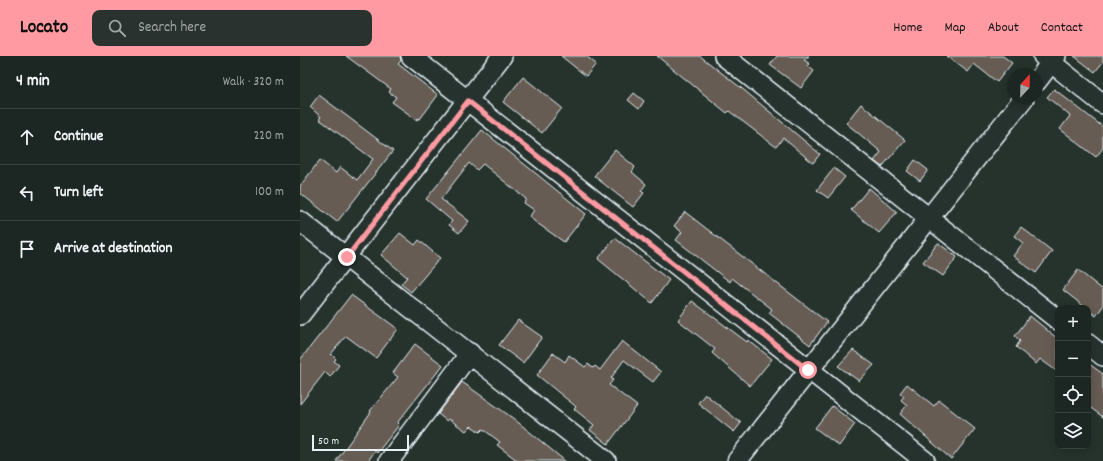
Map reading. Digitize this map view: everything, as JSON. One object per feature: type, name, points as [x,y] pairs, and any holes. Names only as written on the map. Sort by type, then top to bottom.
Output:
[{"type":"street","points":[[411,56],[925,461]]},
{"type":"street","points":[[300,315],[347,257],[502,56]]},
{"type":"street","points":[[724,56],[1055,318]]},
{"type":"street","points":[[1043,70],[1050,58],[1103,104]]},
{"type":"street","points":[[737,461],[1019,104]]},
{"type":"street","points":[[300,222],[470,353],[606,461]]},
{"type":"street","points":[[1091,346],[1103,356]]},
{"type":"street","points":[[389,461],[470,353]]},
{"type":"building","points":[[346,56],[400,56],[401,61],[398,64],[438,95],[420,119],[418,118],[417,120],[392,102],[396,97],[389,92],[391,89]]},
{"type":"building","points":[[561,56],[586,56],[596,64],[586,76]]},
{"type":"building","points":[[657,56],[700,56],[745,91],[820,154],[813,163],[783,138],[776,147],[729,111],[727,113]]},
{"type":"building","points":[[777,56],[809,56],[804,60],[810,64],[808,66],[814,71],[801,88],[770,65]]},
{"type":"building","points":[[947,56],[1003,56],[1012,63],[997,82],[974,64],[968,72]]},
{"type":"building","points":[[1074,56],[1103,56],[1103,62],[1095,72]]},
{"type":"building","points":[[523,77],[562,108],[542,133],[503,102]]},
{"type":"building","points":[[1054,89],[1103,127],[1103,148],[1096,157],[1060,129],[1070,116],[1047,97]]},
{"type":"building","points":[[634,93],[644,101],[639,109],[628,100]]},
{"type":"building","points":[[319,95],[393,151],[337,222],[300,193],[300,186],[320,160],[336,173],[340,167],[357,180],[373,159],[319,119],[321,117],[310,107]]},
{"type":"building","points":[[861,104],[905,140],[882,167],[874,161],[881,152],[846,123]]},
{"type":"building","points":[[482,130],[586,214],[564,242],[534,221],[530,216],[534,210],[524,203],[526,199],[483,164],[477,170],[469,163],[441,199],[469,221],[459,233],[449,225],[452,221],[426,199]]},
{"type":"building","points":[[615,150],[635,167],[632,172],[646,184],[641,191],[644,193],[633,207],[594,176]]},
{"type":"building","points":[[915,160],[928,170],[920,181],[907,171]]},
{"type":"building","points":[[834,168],[845,177],[828,198],[817,190]]},
{"type":"building","points":[[869,188],[897,212],[879,233],[851,210]]},
{"type":"building","points":[[685,212],[827,322],[810,345],[769,313],[772,309],[732,278],[730,282],[676,240],[682,232],[674,226]]},
{"type":"building","points":[[1021,227],[1052,251],[1036,273],[1013,256],[1023,243],[1014,236]]},
{"type":"building","points":[[400,233],[415,245],[419,240],[440,258],[411,292],[401,284],[407,277],[381,255]]},
{"type":"building","points":[[615,238],[669,280],[652,303],[598,259]]},
{"type":"building","points":[[938,243],[957,257],[943,276],[923,262]]},
{"type":"building","points":[[1078,270],[1103,290],[1103,306],[1096,316],[1091,312],[1091,305],[1082,305],[1063,290]]},
{"type":"building","points":[[351,295],[398,329],[376,358],[346,336],[331,354],[336,359],[334,361],[339,365],[330,377],[325,372],[300,404],[300,360]]},
{"type":"building","points":[[692,301],[747,342],[748,340],[772,359],[750,386],[712,353],[715,349],[678,320]]},
{"type":"building","points":[[1030,316],[1055,337],[1055,370],[1040,359],[1036,364],[1016,347],[1020,341],[1015,336]]},
{"type":"building","points":[[518,320],[542,337],[523,363],[499,345]]},
{"type":"building","points":[[622,341],[661,372],[653,382],[624,360],[611,378],[613,380],[609,385],[637,406],[608,444],[590,430],[594,425],[574,409],[576,407],[574,405],[537,375],[553,353],[565,362],[569,355],[585,367],[588,364],[593,368],[595,366],[600,370]]},
{"type":"building","points":[[415,344],[443,365],[397,423],[399,425],[377,453],[375,451],[368,461],[336,461],[371,412],[370,411],[398,377],[393,373]]},
{"type":"building","points":[[853,350],[874,365],[859,381],[838,366]]},
{"type":"building","points":[[1091,365],[1103,374],[1103,417],[1091,408]]},
{"type":"building","points":[[462,382],[514,419],[565,461],[518,461],[497,445],[500,442],[483,429],[480,432],[471,426],[466,431],[449,419],[447,421],[438,414]]},
{"type":"building","points":[[907,384],[934,406],[939,400],[975,429],[951,459],[900,414],[907,405],[901,400],[904,396],[900,393]]},
{"type":"building","points":[[705,394],[741,423],[734,432],[698,403]]},
{"type":"building","points":[[832,406],[855,424],[839,446],[815,428]]},
{"type":"route","points":[[347,257],[468,101],[808,370]]}]
